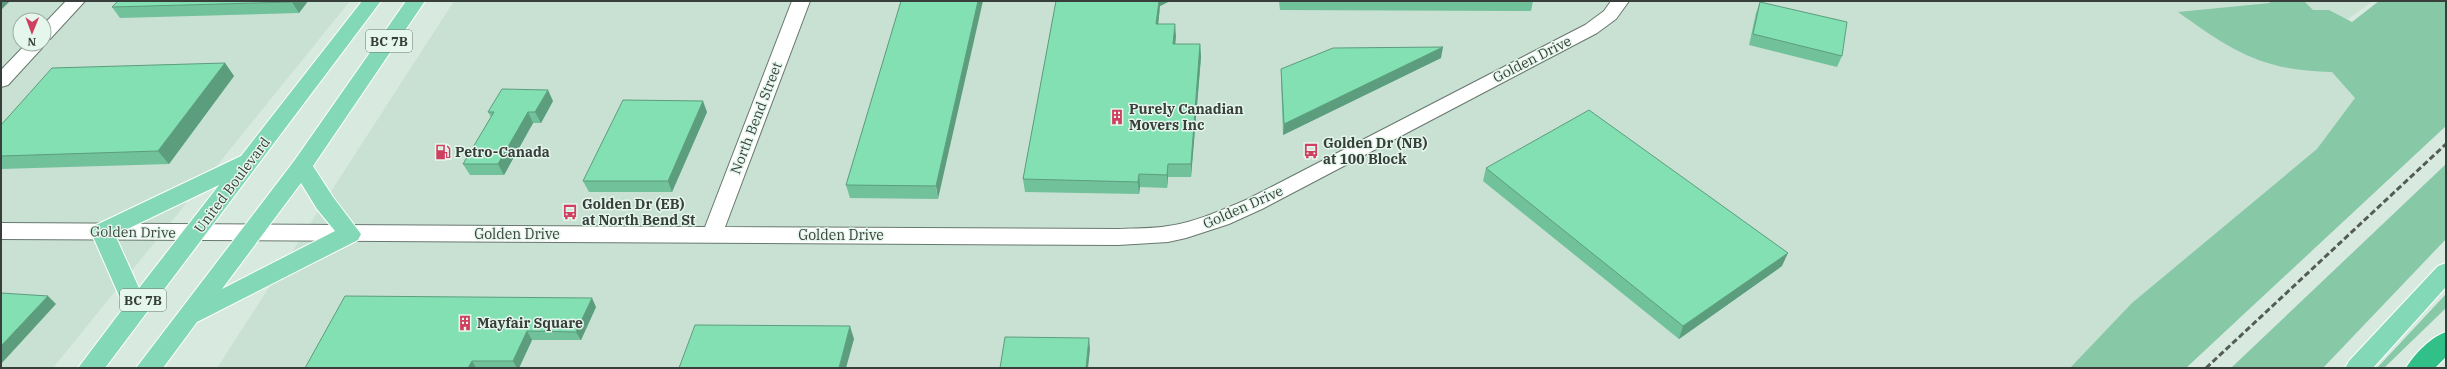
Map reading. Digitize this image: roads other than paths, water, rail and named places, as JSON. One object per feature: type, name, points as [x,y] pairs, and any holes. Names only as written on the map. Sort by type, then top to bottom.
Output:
[{"type":"highway","points":[[2420,368],[2446,342]]},
{"type":"main road","name":"United Boulevard","points":[[91,368],[196,233],[372,1]]},
{"type":"main road","name":"BC 7B","points":[[149,368],[302,166],[416,1]]},
{"type":"main road","points":[[137,309],[102,232],[251,160]]},
{"type":"main road","points":[[189,317],[350,234],[325,203],[302,166]]},
{"type":"main road","points":[[2358,368],[2446,272]]},
{"type":"street","points":[[52,27],[76,1]]},
{"type":"street","name":"North Bend Street","points":[[712,235],[801,1]]},
{"type":"street","name":"Golden Drive","points":[[1,231],[252,234],[1118,237],[1168,234],[1216,221],[1255,204],[1591,29],[1610,15],[1620,1]]},
{"type":"street","points":[[1,81],[28,52]]},
{"type":"railway","points":[[2206,368],[2446,144]]},
{"type":"place","name":"Purely Canadian Movers Inc","points":[[1117,117]]},
{"type":"place","name":"Golden Dr (NB) at 100 Block","points":[[1311,151]]},
{"type":"place","name":"Petro-Canada","points":[[443,152]]},
{"type":"place","name":"Golden Dr (EB) at North Bend St","points":[[570,212]]},
{"type":"place","name":"Mayfair Square","points":[[465,323]]}]
